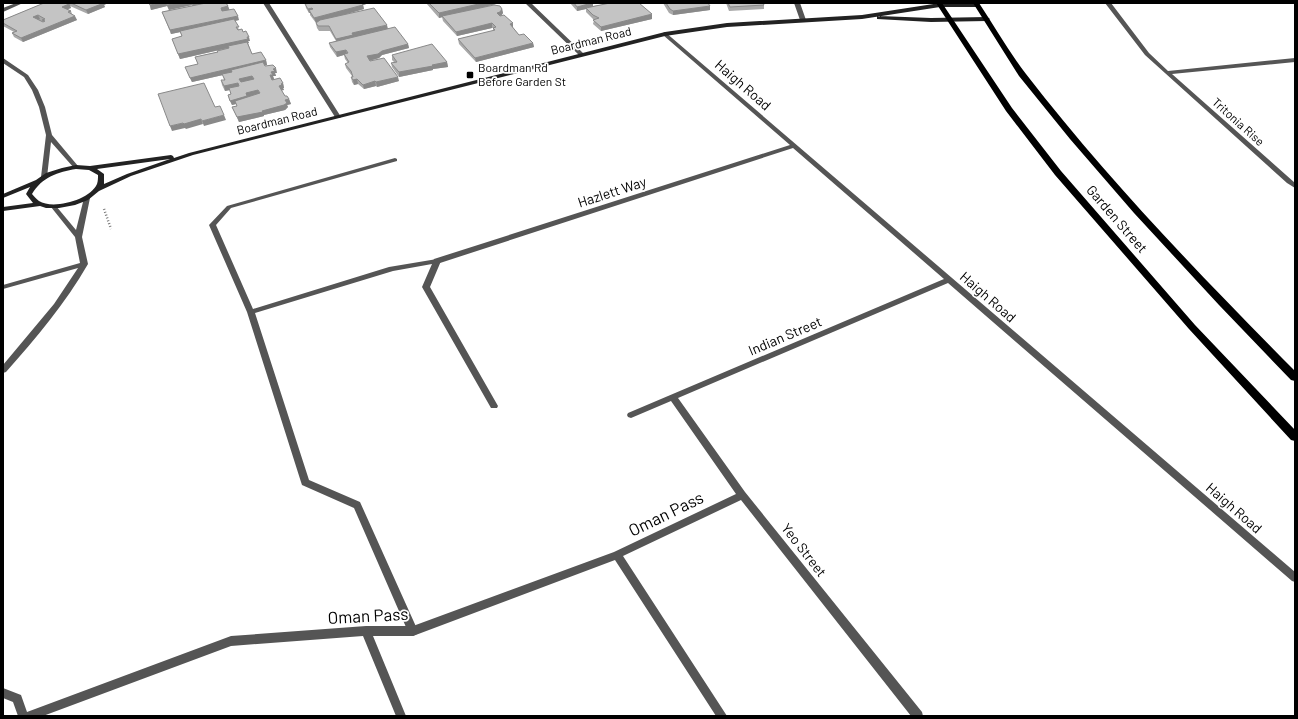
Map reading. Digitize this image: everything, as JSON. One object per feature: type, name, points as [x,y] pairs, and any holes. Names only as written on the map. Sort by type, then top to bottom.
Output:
[{"type":"main road","name":"Garden Street","points":[[939,4],[1009,108],[1058,173],[1192,327],[1295,437]]},
{"type":"main road","name":"Garden Street","points":[[977,4],[1022,74],[1078,143],[1137,211],[1222,303],[1295,377]]},
{"type":"street","points":[[3,10],[20,3]]},
{"type":"street","points":[[266,3],[338,117]]},
{"type":"street","points":[[528,3],[581,54]]},
{"type":"street","points":[[797,3],[803,20]]},
{"type":"street","name":"Tritonia Rise","points":[[1108,3],[1148,54],[1167,73],[1295,186]]},
{"type":"street","name":"Boardman Road","points":[[862,17],[939,4],[977,4]]},
{"type":"street","name":"Boardman Road","points":[[3,208],[38,204],[54,207],[71,204],[87,198],[99,188],[135,173],[191,154],[581,54],[665,34],[715,26],[862,17],[949,20],[986,19]]},
{"type":"street","name":"Haigh Road","points":[[665,34],[948,280],[1295,578]]},
{"type":"street","points":[[3,60],[26,76],[35,90],[42,107],[49,135],[44,177]]},
{"type":"street","points":[[1167,73],[1295,60]]},
{"type":"street","points":[[3,67],[10,64]]},
{"type":"street","points":[[49,135],[76,167]]},
{"type":"street","name":"Hazlett Way","points":[[251,312],[392,269],[437,261],[794,146]]},
{"type":"street","name":"Boardman Road","points":[[3,196],[38,181],[54,172],[76,167],[90,168],[191,154]]},
{"type":"street","points":[[395,160],[229,208],[212,225],[251,312],[305,482],[357,505],[413,631]]},
{"type":"street","points":[[90,168],[101,174],[102,183],[99,188]]},
{"type":"street","points":[[38,181],[32,187],[30,194],[32,200],[38,204]]},
{"type":"street","points":[[3,370],[30,339],[76,280],[84,264],[78,237],[87,198]]},
{"type":"street","points":[[54,207],[78,237]]},
{"type":"street","points":[[437,261],[426,287],[494,406]]},
{"type":"street","points":[[3,287],[84,264]]},
{"type":"street","name":"Indian Street","points":[[631,415],[948,280]]},
{"type":"street","name":"Yeo Street","points":[[673,398],[742,495],[918,716]]},
{"type":"street","name":"Oman Pass","points":[[29,716],[231,641],[366,631],[413,631],[617,555],[742,495]]},
{"type":"street","points":[[617,555],[722,716]]},
{"type":"street","points":[[366,631],[401,716]]},
{"type":"street","points":[[3,693],[17,699],[23,716]]},
{"type":"path","points":[[104,212],[111,230]]},
{"type":"building","points":[[44,3],[68,3],[69,4],[62,7],[71,11],[68,12],[75,16],[21,38],[12,33],[17,31],[3,23],[3,20]],"holes":[[[38,15],[45,19],[42,20],[45,21],[43,22],[33,17]]]},
{"type":"building","points":[[71,3],[104,3],[86,10]]},
{"type":"building","points":[[149,3],[161,3],[150,5]]},
{"type":"building","points":[[166,3],[179,3],[167,5]]},
{"type":"building","points":[[206,3],[226,3],[228,6],[221,8],[222,11],[234,9],[238,16],[170,30],[162,12]]},
{"type":"building","points":[[361,3],[363,5],[314,18],[309,10],[313,9],[308,9],[305,4]]},
{"type":"building","points":[[429,3],[483,3],[439,13]]},
{"type":"building","points":[[574,3],[592,3],[577,7]]},
{"type":"building","points":[[610,3],[639,3],[652,14],[601,27],[593,20],[599,18],[593,15],[586,8]]},
{"type":"building","points":[[666,3],[708,3],[710,6],[673,11]]},
{"type":"building","points":[[728,3],[763,3],[764,5],[730,7]]},
{"type":"building","points":[[494,5],[500,6],[502,9],[497,13],[500,16],[504,15],[513,23],[510,24],[519,35],[524,34],[533,43],[475,58],[458,39],[495,30],[493,28],[496,27],[492,23],[456,32],[442,16]]},
{"type":"building","points":[[374,8],[387,25],[352,33],[353,35],[336,39],[329,26],[318,26],[316,23],[320,20]]},
{"type":"building","points":[[234,19],[239,27],[236,27],[238,30],[242,29],[243,32],[246,31],[249,37],[247,37],[248,39],[178,54],[172,39],[182,36],[180,31]]},
{"type":"building","points":[[395,27],[408,44],[367,56],[370,61],[384,58],[398,77],[375,81],[363,85],[357,79],[353,80],[351,77],[353,77],[351,71],[345,64],[349,62],[344,54],[348,53],[346,50],[336,52],[329,43]]},
{"type":"building","points":[[247,42],[252,54],[261,52],[266,60],[190,78],[185,67],[198,64],[195,57],[218,52],[217,51],[229,48],[228,46]]},
{"type":"building","points":[[432,44],[447,62],[399,72],[391,63],[397,62],[392,55]]},
{"type":"building","points":[[263,62],[265,66],[273,65],[276,68],[273,69],[275,71],[271,72],[273,75],[270,75],[272,80],[280,78],[283,83],[279,86],[285,96],[289,99],[285,100],[287,103],[262,111],[263,112],[237,117],[232,107],[237,106],[235,101],[260,93],[258,90],[246,93],[247,96],[230,101],[228,95],[231,94],[229,88],[239,86],[238,83],[224,86],[221,80],[225,80],[222,74],[232,72],[231,70]],"holes":[[[252,76],[254,79],[241,82],[239,79]]]},
{"type":"building","points":[[204,83],[215,107],[220,106],[224,115],[202,121],[201,119],[170,126],[158,94]]},
{"type":"place","name":"Boardman Rd Before Garden St","points":[[470,75]]}]
